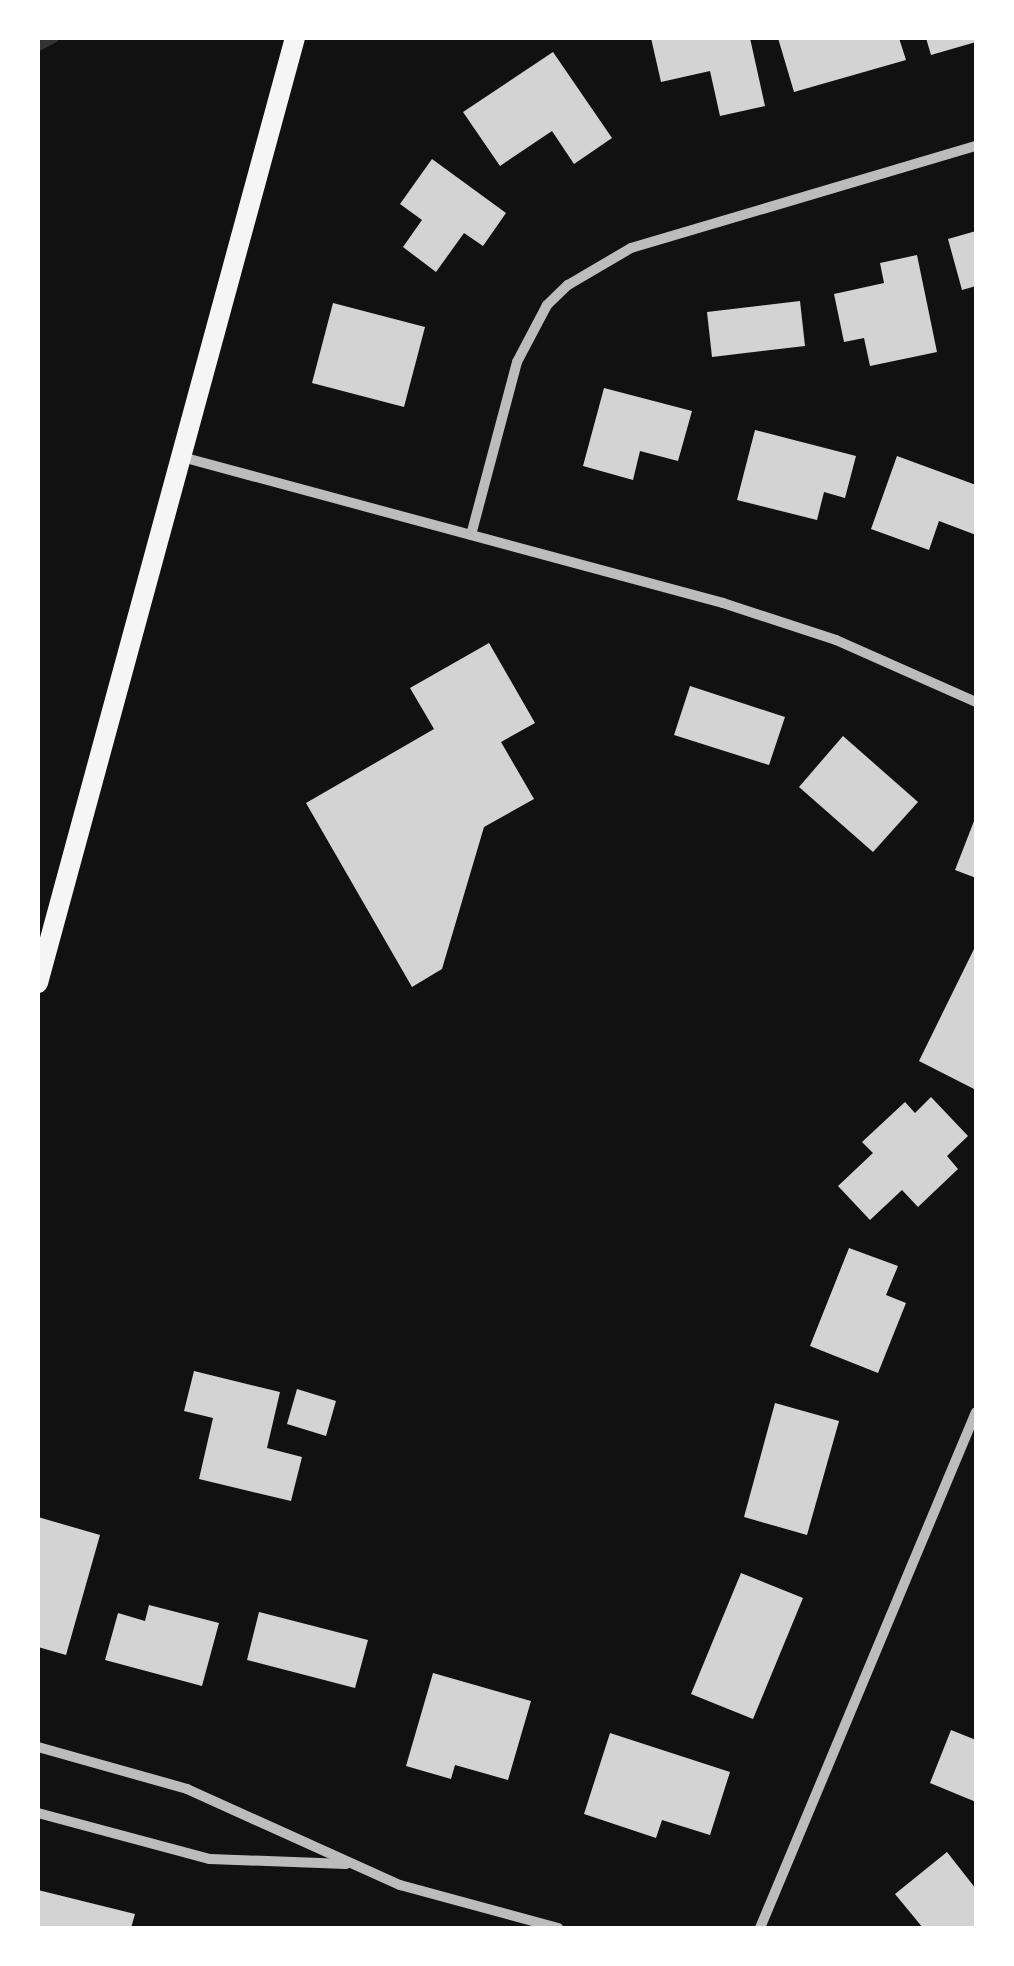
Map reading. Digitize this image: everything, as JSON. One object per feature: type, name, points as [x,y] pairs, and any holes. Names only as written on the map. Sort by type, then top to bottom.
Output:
[{"type":"main road","points":[[38,983],[295,38]]},
{"type":"street","points":[[471,535],[517,362],[547,305],[568,285],[631,248],[976,146]]},
{"type":"street","points":[[182,458],[742,609],[836,640],[976,702]]},
{"type":"street","points":[[760,1928],[976,1412]]},
{"type":"street","points":[[38,1746],[187,1789],[400,1885],[558,1928]]},
{"type":"street","points":[[38,1813],[210,1860],[352,1864]]},
{"type":"building","points":[[651,38],[750,38],[765,106],[720,116],[710,71],[661,82]]},
{"type":"building","points":[[778,38],[899,38],[906,60],[794,92]]},
{"type":"building","points":[[926,38],[976,38],[976,42],[931,55]]},
{"type":"building","points":[[553,52],[612,138],[574,164],[552,131],[500,166],[463,112]]},
{"type":"building","points":[[432,159],[506,213],[483,246],[464,233],[436,272],[403,247],[422,220],[400,204]]},
{"type":"building","points":[[976,231],[976,286],[962,290],[948,239]]},
{"type":"building","points":[[917,255],[937,352],[870,366],[864,338],[844,342],[834,294],[884,283],[880,263]]},
{"type":"building","points":[[800,301],[805,346],[712,357],[707,312]]},
{"type":"building","points":[[333,303],[425,327],[404,407],[312,383]]},
{"type":"building","points":[[604,388],[692,411],[678,461],[640,451],[633,480],[583,466]]},
{"type":"building","points":[[755,430],[856,456],[845,498],[824,492],[817,520],[737,500]]},
{"type":"building","points":[[897,456],[976,485],[976,535],[939,521],[929,550],[871,529]]},
{"type":"building","points":[[489,643],[535,723],[501,742],[534,799],[484,827],[442,969],[412,987],[306,803],[434,729],[410,688]]},
{"type":"building","points":[[690,686],[785,717],[769,765],[674,735]]},
{"type":"building","points":[[843,736],[918,802],[873,852],[799,787]]},
{"type":"building","points":[[976,816],[976,878],[955,870]]},
{"type":"building","points":[[976,945],[976,1090],[919,1061]]},
{"type":"building","points":[[931,1097],[968,1136],[947,1156],[958,1169],[918,1207],[902,1190],[870,1220],[838,1186],[873,1153],[862,1142],[905,1102],[915,1113]]},
{"type":"building","points":[[849,1248],[898,1266],[886,1295],[906,1303],[878,1373],[810,1346]]},
{"type":"building","points":[[194,1371],[280,1392],[267,1448],[302,1457],[291,1501],[199,1479],[213,1418],[184,1411]]},
{"type":"building","points":[[297,1389],[336,1401],[326,1436],[287,1424]]},
{"type":"building","points":[[775,1403],[839,1421],[807,1535],[744,1517]]},
{"type":"building","points":[[38,1517],[100,1535],[66,1655],[38,1647]]},
{"type":"building","points":[[741,1573],[803,1598],[753,1719],[691,1694]]},
{"type":"building","points":[[149,1605],[219,1623],[202,1686],[105,1660],[118,1613],[145,1621]]},
{"type":"building","points":[[259,1612],[368,1640],[355,1688],[247,1660]]},
{"type":"building","points":[[433,1673],[531,1701],[508,1780],[455,1765],[451,1779],[406,1766]]},
{"type":"building","points":[[951,1730],[976,1740],[976,1802],[930,1783]]},
{"type":"building","points":[[610,1733],[730,1772],[710,1835],[662,1820],[656,1838],[584,1814]]},
{"type":"building","points":[[947,1852],[976,1889],[976,1928],[923,1928],[895,1894]]},
{"type":"building","points":[[38,1890],[135,1914],[131,1928],[38,1928]]},
{"type":"waterway","points":[[38,46],[54,38]]}]
